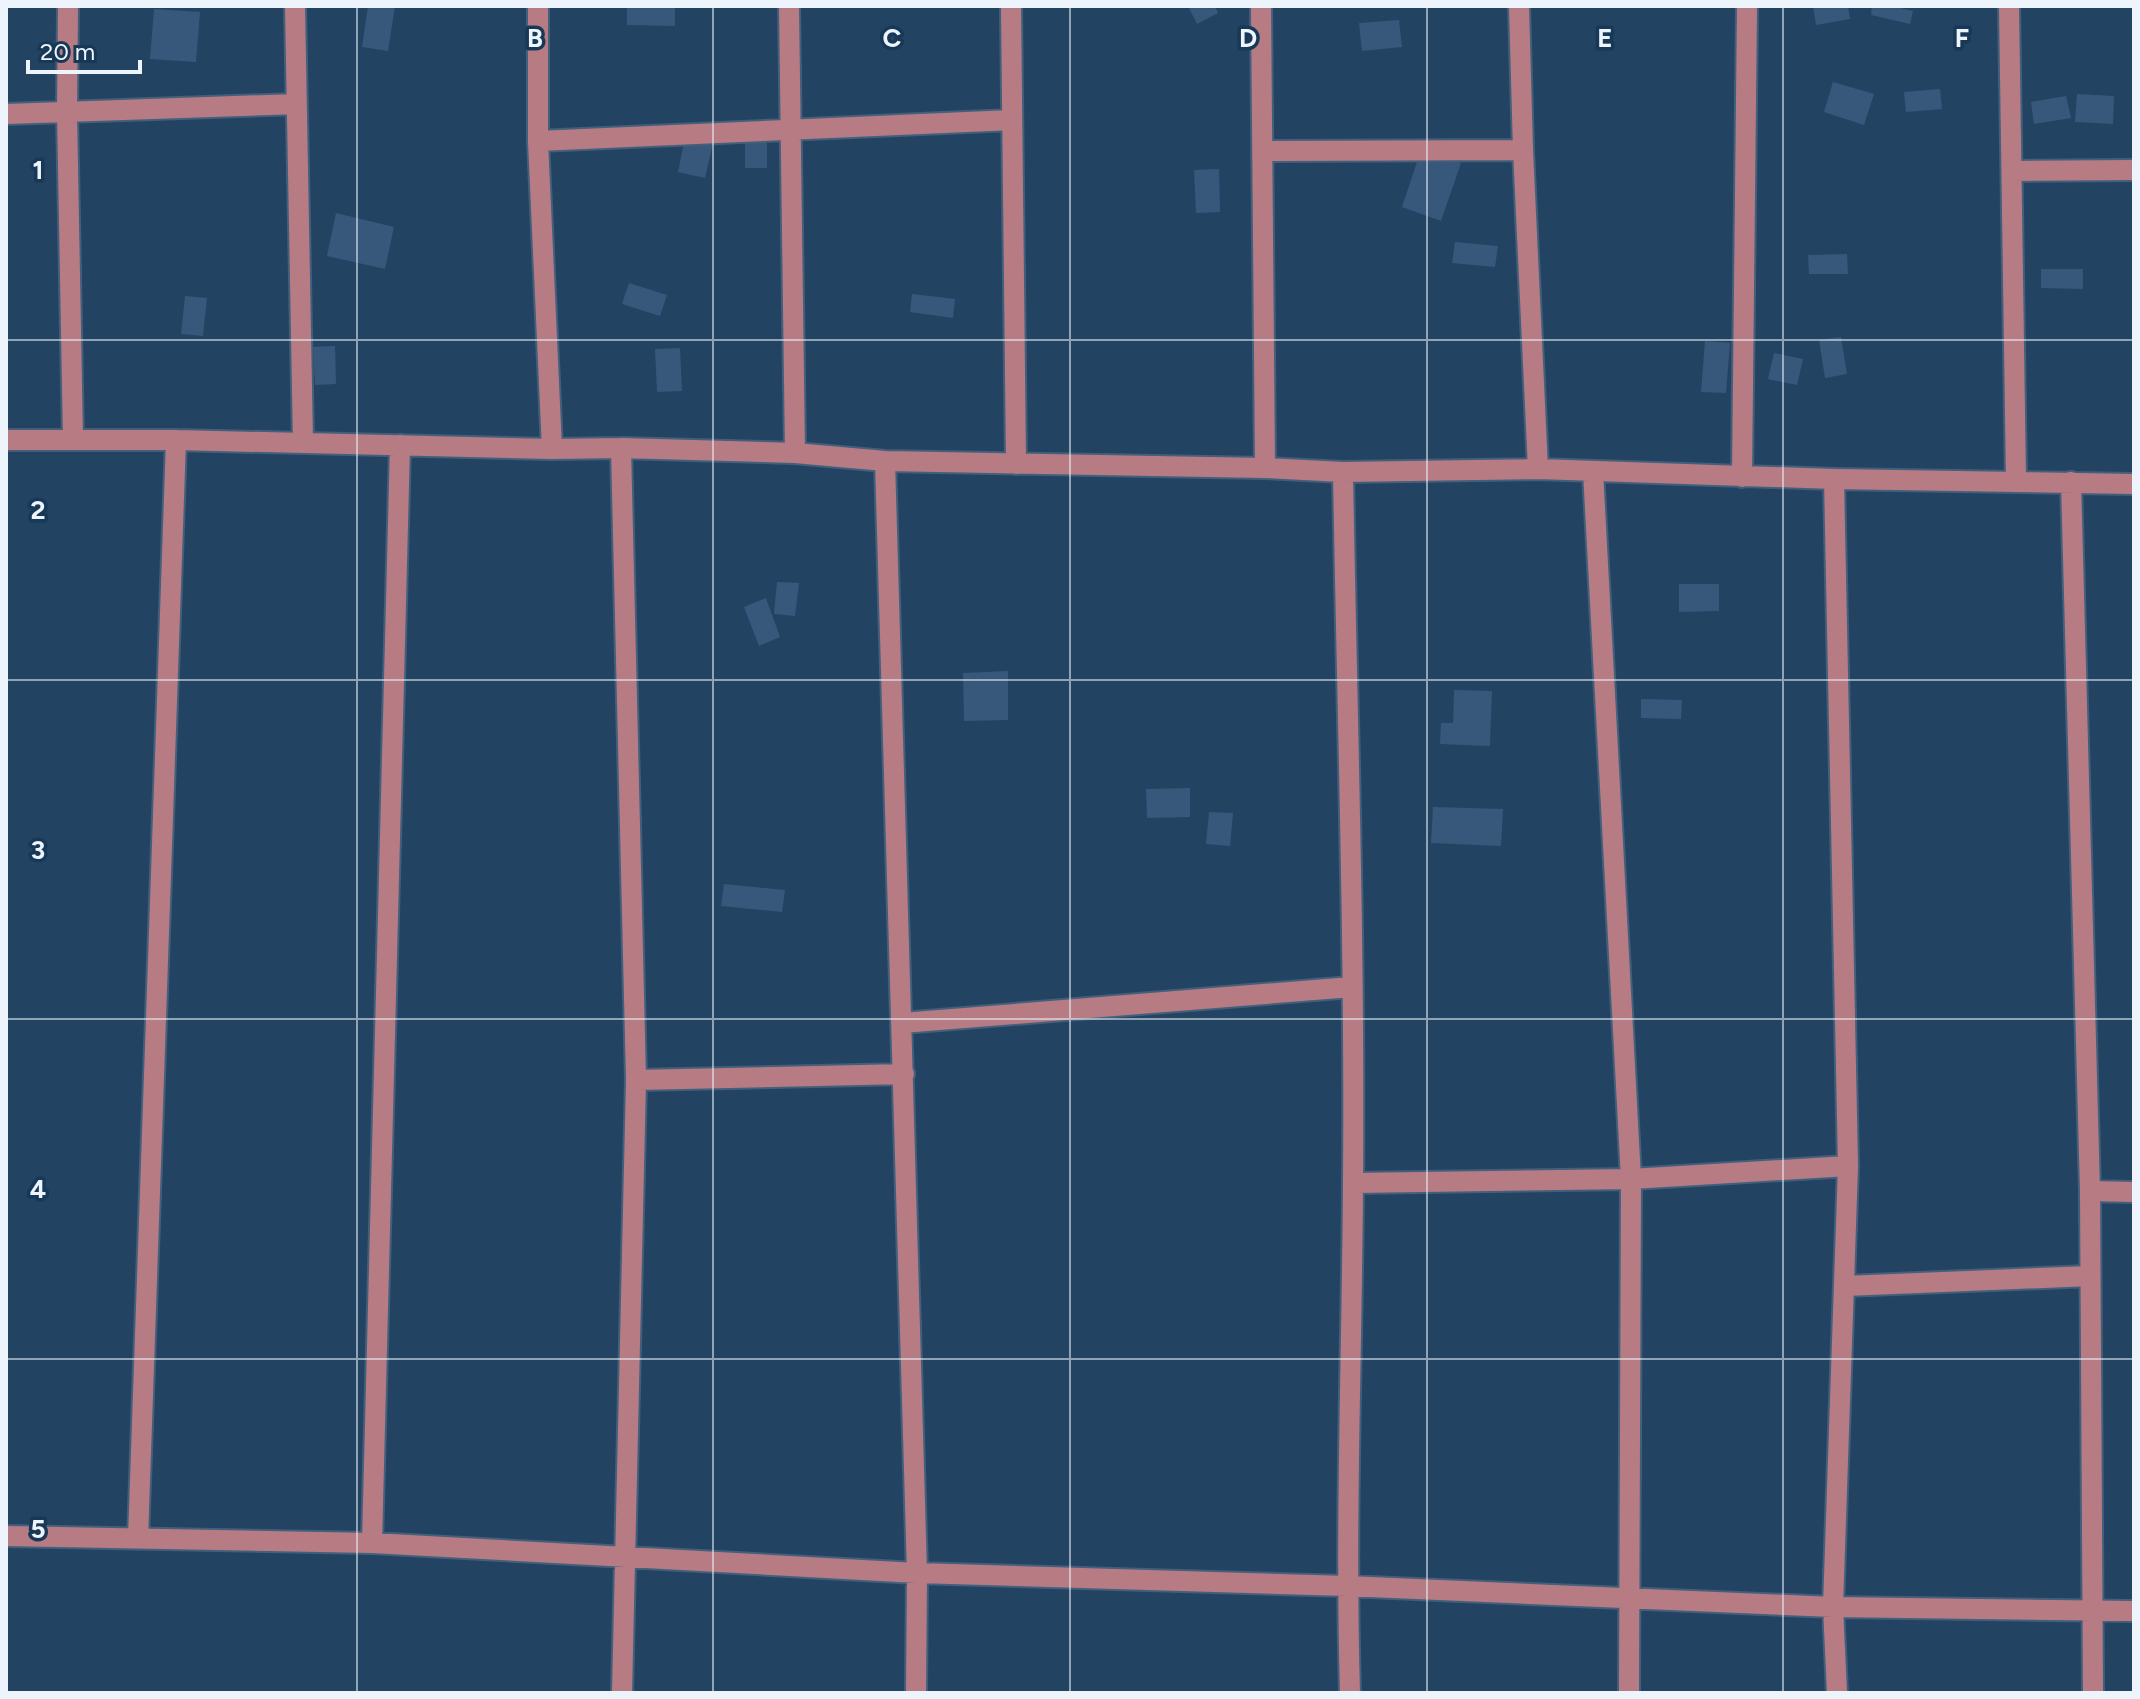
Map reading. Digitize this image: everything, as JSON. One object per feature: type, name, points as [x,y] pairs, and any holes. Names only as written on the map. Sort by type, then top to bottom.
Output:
[{"type":"street","points":[[68,6],[73,440]]},
{"type":"street","points":[[295,6],[303,443]]},
{"type":"street","points":[[538,6],[538,141],[552,449]]},
{"type":"street","points":[[789,6],[795,453]]},
{"type":"street","points":[[1011,6],[1016,464]]},
{"type":"street","points":[[1261,6],[1265,468]]},
{"type":"street","points":[[1519,6],[1538,469]]},
{"type":"street","points":[[1742,477],[1747,6]]},
{"type":"street","points":[[2009,6],[2016,481]]},
{"type":"street","points":[[6,114],[296,104]]},
{"type":"street","points":[[538,141],[1012,120]]},
{"type":"street","points":[[1264,151],[1523,150]]},
{"type":"street","points":[[2012,171],[2134,170]]},
{"type":"street","points":[[6,440],[621,448],[795,453],[885,461],[1343,472],[1538,469],[1742,477],[2134,484]]},
{"type":"street","points":[[138,1539],[176,440]]},
{"type":"street","points":[[372,1543],[400,445]]},
{"type":"street","points":[[621,448],[636,1080],[622,1693]]},
{"type":"street","points":[[885,461],[917,1573],[916,1693]]},
{"type":"street","points":[[1593,471],[1631,1179],[1629,1693]]},
{"type":"street","points":[[1343,472],[1352,987],[1353,1183],[1347,1586],[1350,1693]]},
{"type":"street","points":[[1834,479],[1848,1166],[1833,1607],[1837,1693]]},
{"type":"street","points":[[2071,482],[2090,1191],[2093,1693]]},
{"type":"street","points":[[902,1023],[1352,987]]},
{"type":"street","points":[[636,1080],[904,1074]]},
{"type":"street","points":[[1353,1183],[1631,1179],[1848,1166]]},
{"type":"street","points":[[2090,1191],[2134,1192]]},
{"type":"street","points":[[1845,1286],[2090,1276]]},
{"type":"street","points":[[6,1536],[372,1543],[917,1573],[1347,1586],[1833,1607],[2134,1611]]},
{"type":"building","points":[[368,6],[395,6],[388,51],[362,47]]},
{"type":"building","points":[[627,6],[675,6],[675,26],[627,25]]},
{"type":"building","points":[[1188,6],[1215,6],[1218,13],[1197,24]]},
{"type":"building","points":[[1813,6],[1848,6],[1850,19],[1816,25]]},
{"type":"building","points":[[1872,6],[1892,6],[1913,11],[1910,24],[1871,15]]},
{"type":"building","points":[[154,9],[200,12],[196,62],[150,59]]},
{"type":"building","points":[[1399,20],[1402,47],[1362,51],[1359,23]]},
{"type":"building","points":[[1833,82],[1874,94],[1864,125],[1824,112]]},
{"type":"building","points":[[1940,89],[1942,109],[1906,112],[1904,92]]},
{"type":"building","points":[[2077,94],[2114,96],[2113,124],[2075,122]]},
{"type":"building","points":[[2066,96],[2071,118],[2034,124],[2031,102]]},
{"type":"building","points":[[686,133],[714,139],[705,178],[678,172]]},
{"type":"building","points":[[745,138],[767,138],[767,168],[745,168]]},
{"type":"building","points":[[1421,150],[1461,163],[1441,221],[1402,207]]},
{"type":"building","points":[[1219,169],[1220,212],[1196,213],[1194,170]]},
{"type":"building","points":[[336,213],[394,227],[385,269],[327,256]]},
{"type":"building","points":[[1455,242],[1498,246],[1495,267],[1452,263]]},
{"type":"building","points":[[1847,254],[1848,274],[1809,274],[1808,255]]},
{"type":"building","points":[[2041,269],[2083,269],[2083,289],[2041,288]]},
{"type":"building","points":[[629,283],[667,295],[660,316],[622,304]]},
{"type":"building","points":[[912,294],[955,299],[953,318],[910,312]]},
{"type":"building","points":[[185,296],[207,298],[203,336],[181,334]]},
{"type":"building","points":[[1841,337],[1847,374],[1825,378],[1819,340]]},
{"type":"building","points":[[1705,341],[1730,343],[1726,393],[1701,392]]},
{"type":"building","points":[[335,346],[336,384],[315,385],[313,347]]},
{"type":"building","points":[[680,348],[682,391],[657,392],[655,349]]},
{"type":"building","points":[[1774,353],[1803,359],[1797,385],[1768,379]]},
{"type":"building","points":[[777,582],[799,583],[795,616],[774,614]]},
{"type":"building","points":[[1679,584],[1719,584],[1719,611],[1679,612]]},
{"type":"building","points":[[766,598],[780,637],[759,646],[744,607]]},
{"type":"building","points":[[1008,671],[1008,720],[964,721],[963,673]]},
{"type":"building","points":[[1454,690],[1492,691],[1490,746],[1440,744],[1441,723],[1453,723]]},
{"type":"building","points":[[1641,699],[1682,700],[1681,719],[1641,718]]},
{"type":"building","points":[[1190,788],[1190,817],[1147,818],[1146,789]]},
{"type":"building","points":[[1433,807],[1503,809],[1501,846],[1431,843]]},
{"type":"building","points":[[1209,812],[1233,813],[1230,846],[1206,844]]},
{"type":"building","points":[[724,884],[785,890],[782,912],[721,906]]}]
